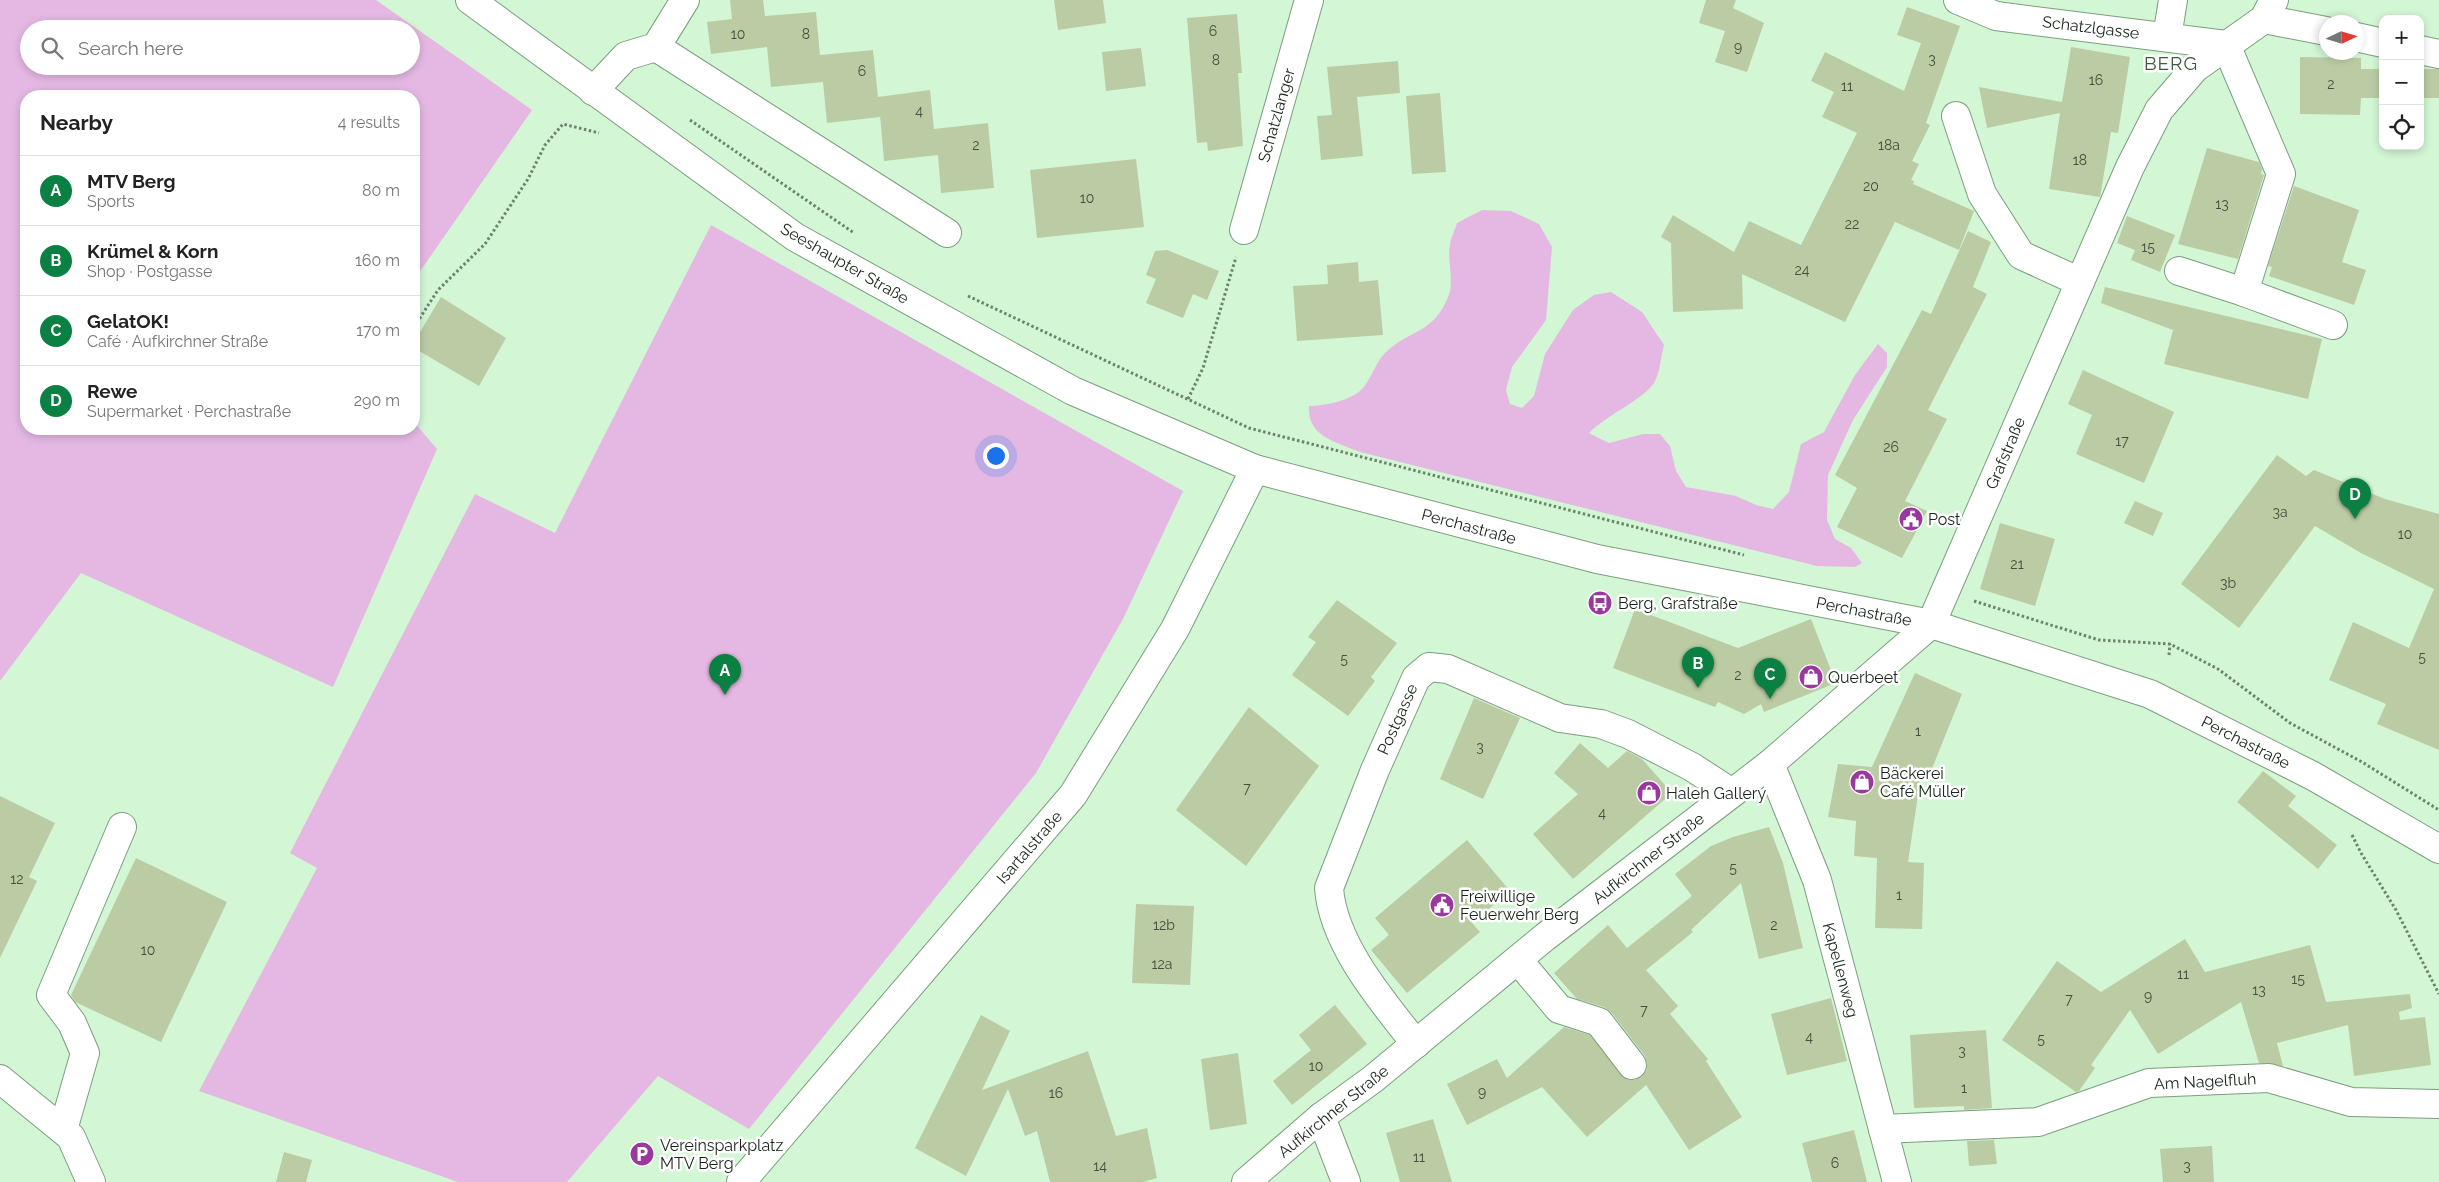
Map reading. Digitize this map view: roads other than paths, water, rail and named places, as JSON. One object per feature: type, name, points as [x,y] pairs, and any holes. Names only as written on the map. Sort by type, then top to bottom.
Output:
[{"type":"street","name":"Seeshaupter Straße","points":[[470,0],[795,237],[1073,391],[1255,469]]},
{"type":"street","points":[[593,90],[626,56],[656,47],[685,0]]},
{"type":"street","name":"Schatzlanger","points":[[1244,230],[1309,0]]},
{"type":"street","name":"Schatzlgasse","points":[[1958,0],[1996,16],[2226,45]]},
{"type":"street","points":[[2167,37],[2173,0]]},
{"type":"street","points":[[2269,9],[2319,28]]},
{"type":"street","name":"Grafstraße","points":[[1931,624],[2130,166],[2159,110],[2195,68],[2269,9]]},
{"type":"street","points":[[2364,39],[2379,42]]},
{"type":"street","points":[[2226,45],[2281,174],[2244,292]]},
{"type":"street","points":[[656,47],[946,233]]},
{"type":"street","points":[[2424,51],[2439,54]]},
{"type":"street","points":[[1956,116],[1982,194],[2021,255],[2080,282]]},
{"type":"street","points":[[2179,271],[2244,292],[2333,325]]},
{"type":"street","name":"Perchastraße","points":[[1255,469],[1597,559],[1931,624],[2150,694],[2343,793],[2439,849]]},
{"type":"street","name":"Isartalstraße","points":[[742,1182],[1073,795],[1175,629],[1255,469]]},
{"type":"street","name":"Aufkirchner Straße","points":[[1246,1182],[1321,1117],[1416,1044],[1518,960],[1770,764],[1931,624]]},
{"type":"street","name":"Postgasse","points":[[1416,1044],[1354,961],[1330,906],[1329,888],[1375,770],[1416,678],[1430,667],[1448,669],[1560,718],[1601,724],[1664,752],[1692,767],[1732,793]]},
{"type":"street","name":"Kapellenweg","points":[[1770,764],[1817,880],[1897,1182]]},
{"type":"street","points":[[63,1130],[85,1053],[72,1023],[51,995],[122,827]]},
{"type":"street","points":[[1518,960],[1558,1009],[1599,1022],[1632,1065]]},
{"type":"street","name":"Am Nagelfluh","points":[[1884,1129],[2038,1122],[2149,1083],[2269,1078],[2351,1102],[2439,1104]]},
{"type":"street","points":[[0,1079],[70,1137],[91,1182]]},
{"type":"street","points":[[1321,1117],[1346,1182]]},
{"type":"place","name":"Post","points":[[1911,519]]},
{"type":"place","name":"Rewe","points":[[2355,519]]},
{"type":"place","name":"Berg, Grafstraße","points":[[1600,603]]},
{"type":"place","name":"Querbeet","points":[[1811,677]]},
{"type":"place","name":"Krümel & Korn","points":[[1698,688]]},
{"type":"place","name":"MTV Berg","points":[[725,695]]},
{"type":"place","name":"GelatOK!","points":[[1770,699]]},
{"type":"place","name":"Bäckerei Café Müller","points":[[1862,782]]},
{"type":"place","name":"Haleh Gallery","points":[[1649,793]]},
{"type":"place","name":"Freiwillige Feuerwehr Berg","points":[[1442,905]]},
{"type":"place","name":"Vereinsparkplatz MTV Berg","points":[[642,1154]]},
{"type":"district","name":"BERG","points":[[2171,63]]}]
